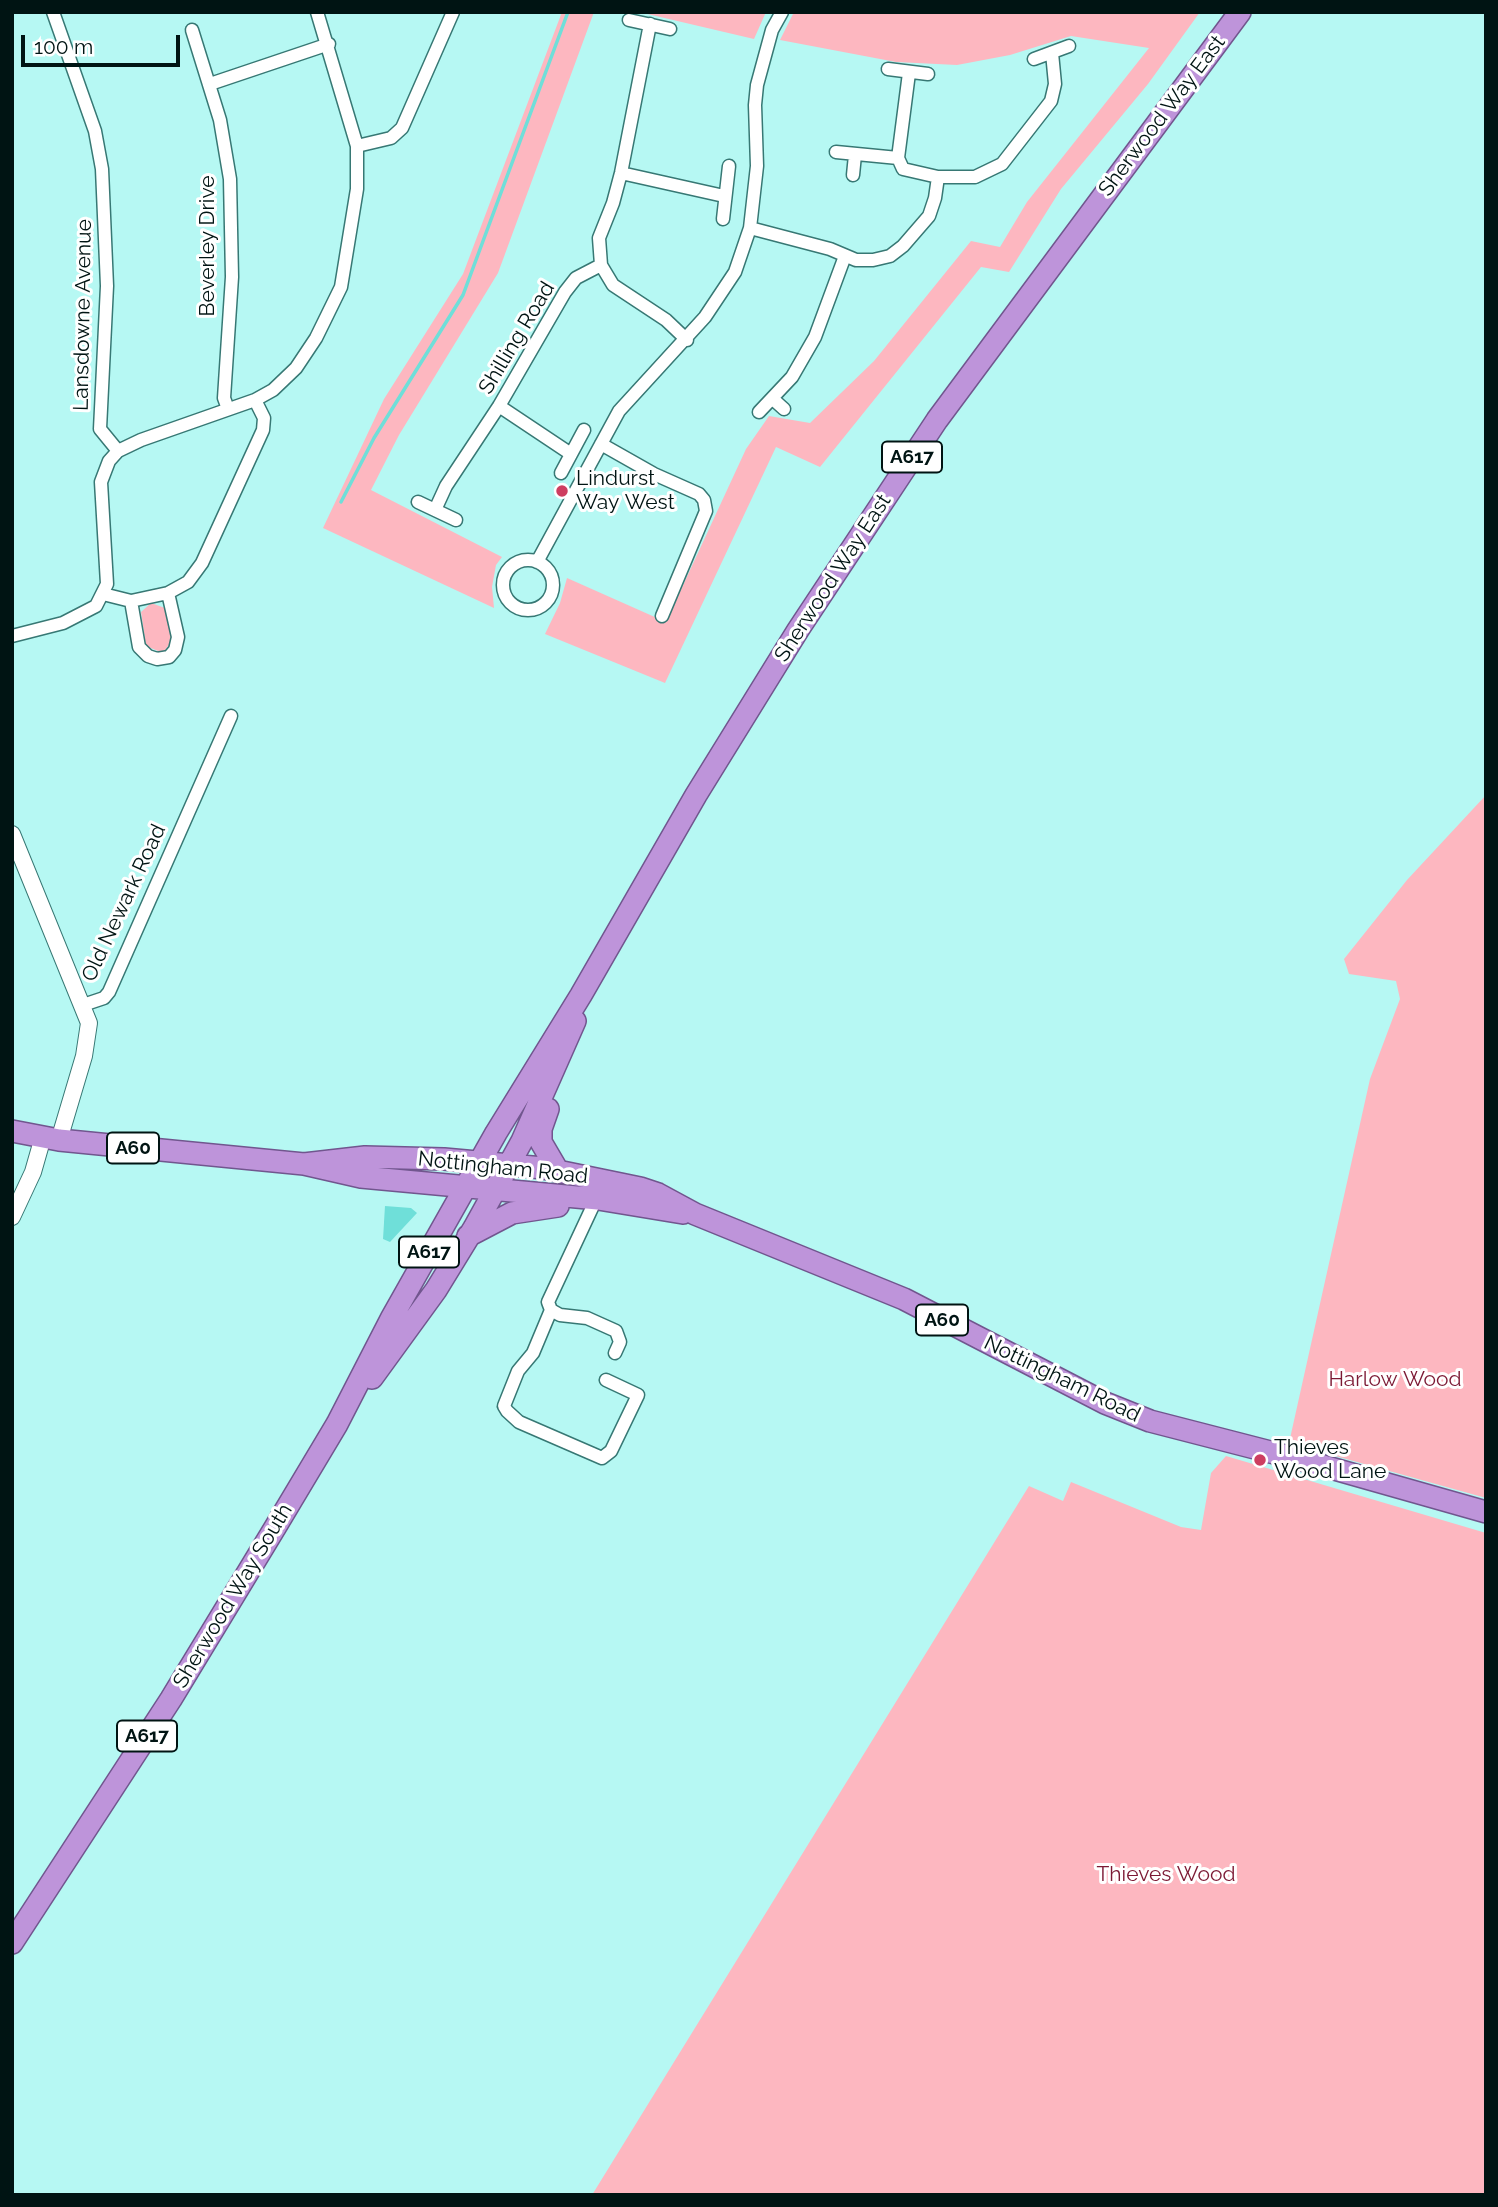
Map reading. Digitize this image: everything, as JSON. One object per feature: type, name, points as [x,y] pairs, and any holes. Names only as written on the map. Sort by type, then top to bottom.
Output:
[{"type":"highway","name":"Sherwood Way East","points":[[487,1177],[581,995],[695,795],[797,630],[937,420],[1240,12]]},
{"type":"highway","name":"Sherwood Way East","points":[[557,1064],[573,1029],[581,995]]},
{"type":"highway","points":[[557,1064],[553,1094],[541,1129],[541,1142],[558,1171]]},
{"type":"highway","points":[[487,1177],[538,1085],[557,1064]]},
{"type":"highway","name":"Nottingham Road","points":[[12,1131],[51,1139],[304,1164],[361,1177],[487,1177],[558,1171],[600,1178],[658,1194],[695,1214],[904,1299],[1105,1403],[1150,1422],[1312,1463],[1486,1512]]},
{"type":"highway","name":"Nottingham Road","points":[[304,1164],[377,1157],[598,1199],[695,1214]]},
{"type":"highway","name":"Sherwood Way South","points":[[337,1424],[426,1305],[468,1236],[487,1177]]},
{"type":"highway","name":"Sherwood Way South","points":[[12,1943],[171,1699],[337,1424],[391,1318],[487,1177]]},
{"type":"highway","points":[[468,1236],[512,1213],[598,1199]]},
{"type":"street","name":"Lansdowne Avenue","points":[[53,12],[95,131],[102,169],[107,286],[100,429],[118,451]]},
{"type":"street","points":[[12,636],[81,616],[96,606],[103,594],[107,584],[101,482],[109,461],[118,451],[141,440],[255,400],[273,390],[296,368],[316,338],[341,287],[357,189],[357,146],[329,44],[317,12]]},
{"type":"street","points":[[357,146],[391,138],[402,128],[453,12]]},
{"type":"street","points":[[537,562],[630,396],[687,340],[721,296],[735,272],[750,228],[757,166],[757,85],[772,30],[782,12]]},
{"type":"street","points":[[629,20],[670,29]]},
{"type":"street","points":[[650,24],[614,203],[599,238],[601,265],[613,285],[666,320],[687,340]]},
{"type":"street","name":"Beverley Drive","points":[[192,30],[210,85],[230,178],[232,277],[224,397],[228,409]]},
{"type":"street","points":[[210,85],[329,44]]},
{"type":"street","points":[[1034,59],[1069,46]]},
{"type":"street","points":[[909,73],[898,158],[903,169],[937,177],[975,177],[1002,164],[1051,101],[1055,84],[1052,52]]},
{"type":"street","points":[[888,69],[928,74]]},
{"type":"street","points":[[836,152],[898,158]]},
{"type":"street","points":[[853,174],[855,155]]},
{"type":"street","points":[[723,219],[729,166]]},
{"type":"street","points":[[621,173],[724,196]]},
{"type":"street","points":[[750,228],[845,256],[873,260],[890,256],[903,246],[929,216],[935,198],[937,177]]},
{"type":"street","points":[[759,412],[774,400],[792,377],[815,337],[845,256]]},
{"type":"street","name":"Shilling Road","points":[[435,510],[452,475],[499,406],[565,292],[576,278],[601,265]]},
{"type":"street","points":[[103,594],[131,601],[168,593],[188,582],[202,563],[263,430],[264,418],[255,400]]},
{"type":"street","points":[[774,400],[784,410]]},
{"type":"street","points":[[499,406],[571,454]]},
{"type":"street","points":[[561,473],[583,430]]},
{"type":"street","points":[[601,444],[654,474],[699,494],[706,511],[662,616]]},
{"type":"street","points":[[418,502],[456,520]]},
{"type":"street","points":[[520,562],[537,562],[551,576],[551,596],[537,608],[517,608],[505,593],[506,574],[520,562]]},
{"type":"street","points":[[131,601],[139,647],[148,656],[157,659],[169,657],[175,649],[178,637],[168,593]]},
{"type":"street","name":"Old Newark Road","points":[[12,1217],[51,1139],[88,1042],[89,1023],[83,1005],[104,998],[109,992],[231,716]]},
{"type":"street","points":[[12,834],[20,868],[83,1005]]},
{"type":"street","points":[[600,1178],[598,1199],[548,1302],[551,1310],[560,1315],[587,1318],[617,1331],[620,1342],[615,1353]]},
{"type":"street","points":[[551,1310],[533,1353],[518,1371],[505,1406],[507,1411],[519,1422],[602,1458],[611,1451],[638,1395],[606,1380]]},
{"type":"green space","points":[[562,12],[594,12],[498,273],[399,435],[371,490],[502,557],[496,565],[492,587],[494,608],[323,528],[384,399],[463,274]]},
{"type":"green space","points":[[639,12],[766,12],[754,39]]},
{"type":"green space","points":[[794,12],[1200,12],[1148,84],[1061,189],[1009,272],[981,267],[820,467],[776,447],[665,683],[545,634],[560,603],[567,578],[666,622],[746,449],[769,416],[810,423],[874,361],[971,241],[1000,247],[1027,202],[1149,48],[1071,36],[1010,55],[957,65],[896,62],[780,40]]},
{"type":"green space","points":[[151,603],[165,608],[171,630],[171,642],[163,653],[146,646],[141,612]]},
{"type":"green space","name":"Harlow Wood","points":[[1486,795],[1486,1498],[1289,1443],[1370,1079],[1400,999],[1396,981],[1349,974],[1344,959],[1407,880]]},
{"type":"green space","name":"Thieves Wood","points":[[1226,1456],[1486,1533],[1486,2195],[592,2195],[1029,1486],[1063,1501],[1071,1482],[1181,1527],[1201,1530],[1211,1473]]},
{"type":"water","points":[[385,1206],[411,1208],[417,1213],[390,1242],[383,1239]]},
{"type":"waterway","points":[[341,502],[374,438],[463,295],[568,12]]},
{"type":"place","name":"Lindurst Way West","points":[[562,491]]},
{"type":"place","name":"Thieves Wood Lane","points":[[1260,1460]]}]
